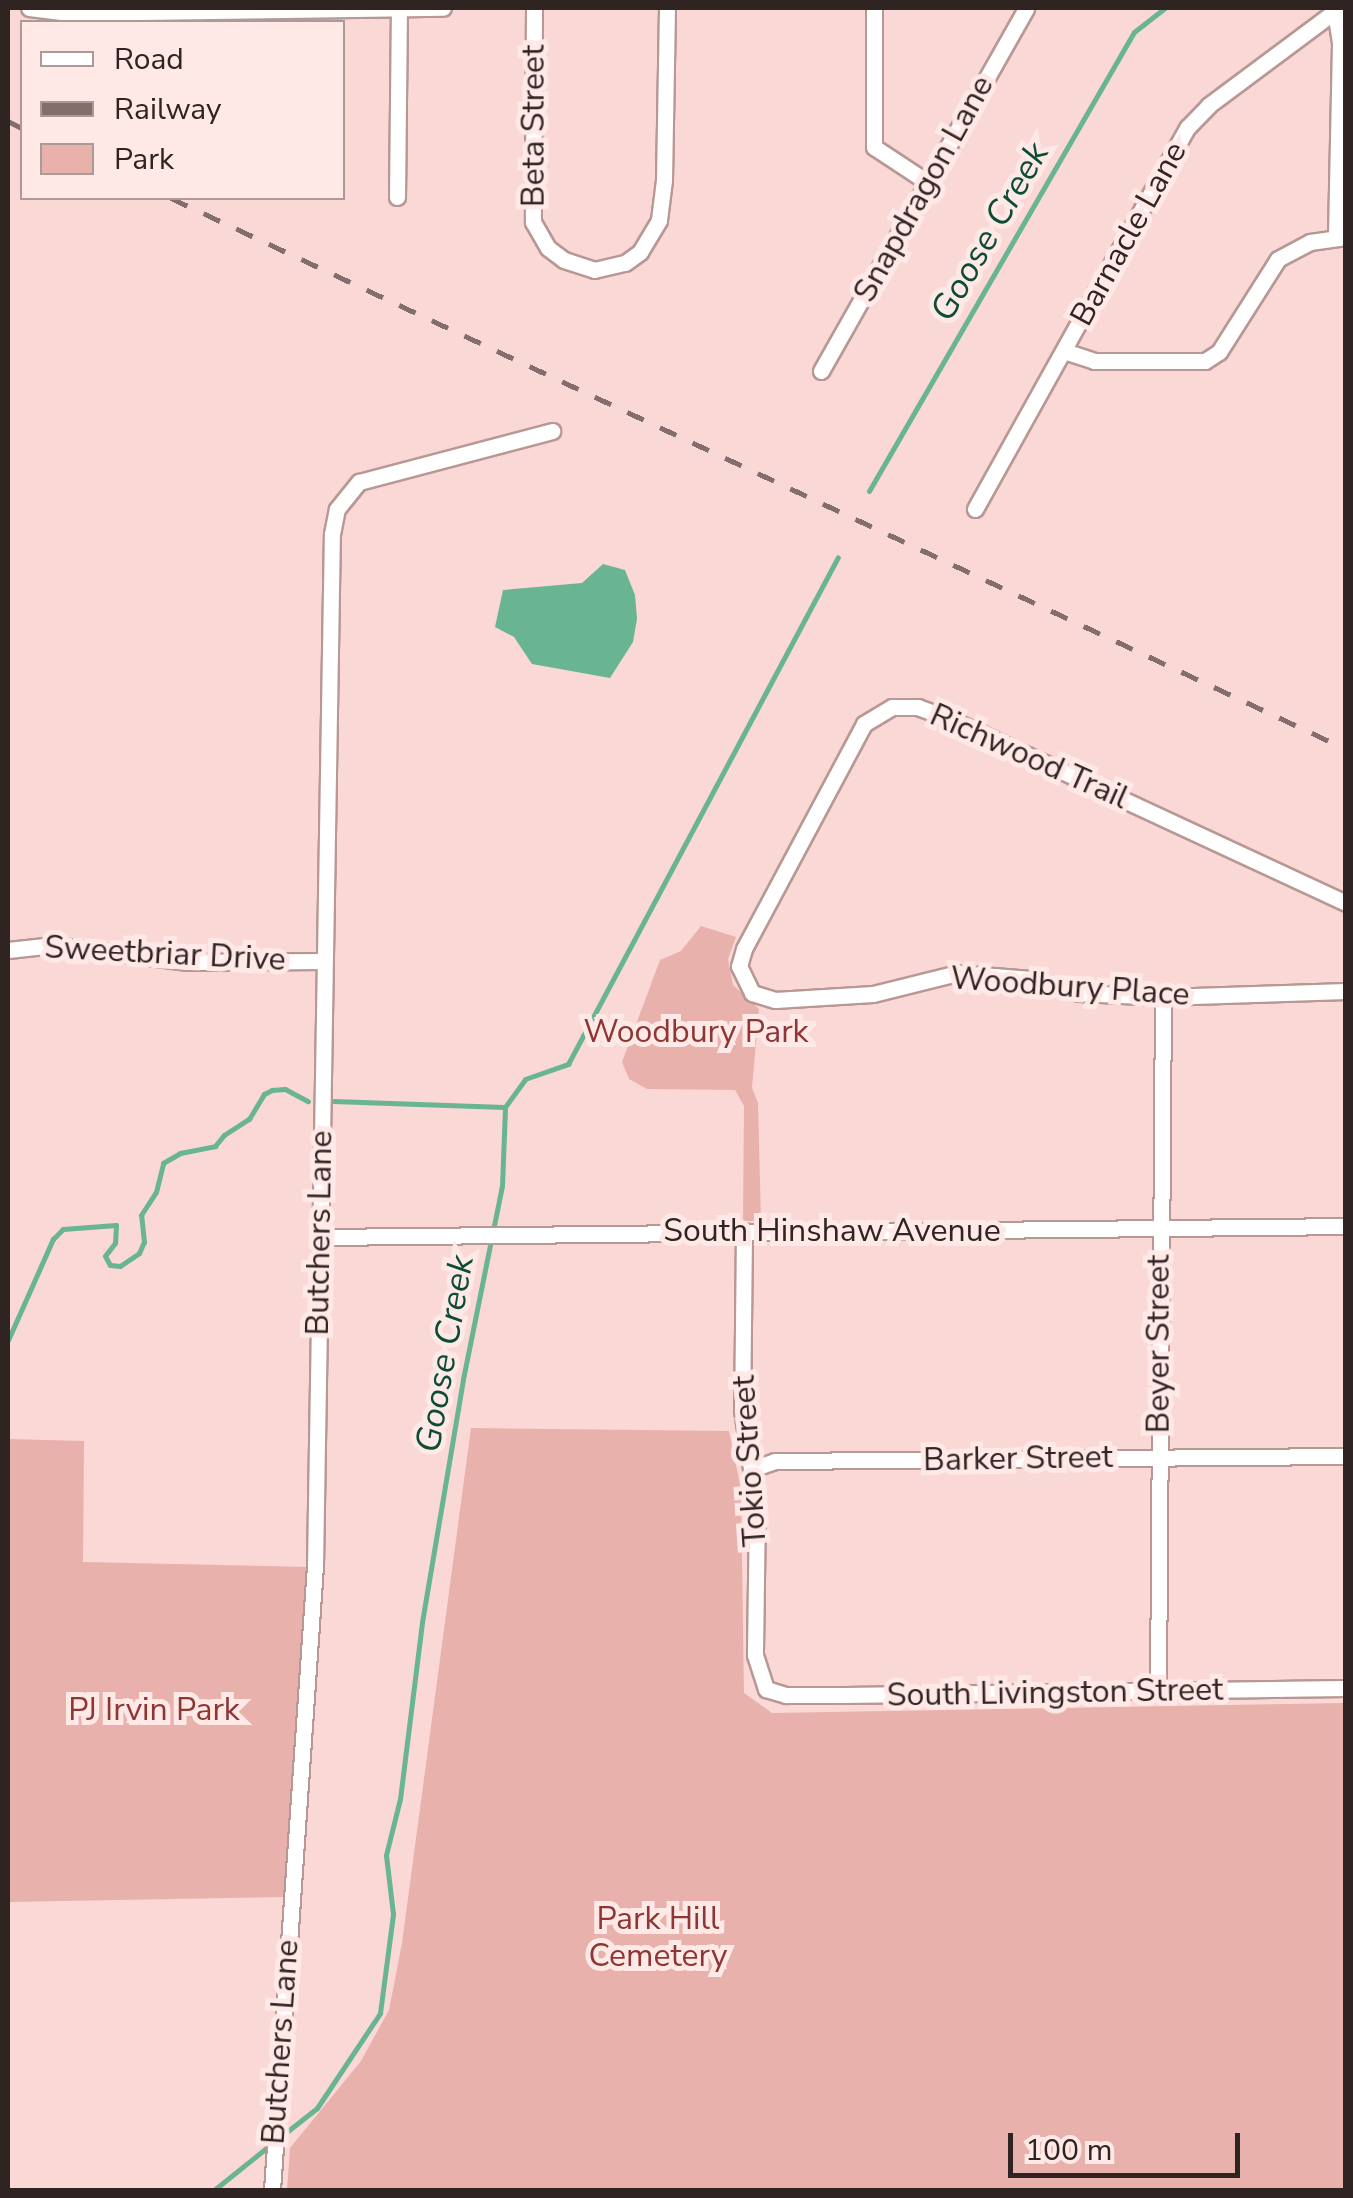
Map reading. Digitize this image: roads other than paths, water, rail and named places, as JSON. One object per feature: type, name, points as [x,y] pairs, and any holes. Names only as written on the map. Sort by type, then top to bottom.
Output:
[{"type":"street","points":[[29,8],[132,17],[261,17],[443,8]]},
{"type":"street","name":"Beta Street","points":[[534,8],[534,222],[548,248],[564,260],[594,270],[624,263],[640,252],[659,220],[667,8]]},
{"type":"street","points":[[874,8],[874,148],[928,182]]},
{"type":"street","name":"Snapdragon Lane","points":[[821,371],[1026,8]]},
{"type":"street","points":[[398,9],[398,198]]},
{"type":"street","points":[[1064,352],[1094,361],[1205,361],[1219,352],[1278,259],[1310,242],[1341,237],[1337,9]]},
{"type":"street","name":"Barnacle Lane","points":[[975,509],[1188,128],[1210,105],[1337,9]]},
{"type":"street","name":"Butchers Lane","points":[[272,2190],[314,1602],[332,534],[337,509],[351,489],[370,477],[552,431]]},
{"type":"street","name":"Richwood Trail","points":[[743,981],[739,966],[744,949],[864,724],[892,708],[918,707],[944,717],[1346,903]]},
{"type":"street","name":"Sweetbriar Drive","points":[[8,950],[54,945],[186,962],[322,961]]},
{"type":"street","name":"Woodbury Place","points":[[743,981],[752,993],[775,1000],[873,994],[957,974],[1031,979],[1078,993],[1163,997],[1346,992]]},
{"type":"street","name":"Beyer Street","points":[[1158,1691],[1163,997]]},
{"type":"street","name":"South Hinshaw Avenue","points":[[320,1237],[1346,1226]]},
{"type":"street","name":"Tokio Street","points":[[744,1230],[742,1410],[757,1508],[755,1655],[766,1689]]},
{"type":"street","name":"Barker Street","points":[[752,1469],[774,1461],[1346,1456]]},
{"type":"street","name":"South Livingston Street","points":[[766,1689],[806,1695],[1346,1688]]},
{"type":"waterway","name":"Goose Creek","points":[[869,491],[1134,32],[1165,8]]},
{"type":"waterway","name":"Goose Creek","points":[[279,2138],[317,2108],[380,2013],[393,1914],[386,1855],[400,1799],[422,1622],[463,1379],[502,1186],[505,1107],[525,1079],[568,1064],[838,557]]},
{"type":"waterway","points":[[8,1340],[53,1239],[63,1229],[116,1225],[115,1243],[105,1256],[110,1265],[120,1266],[139,1253],[144,1242],[141,1215],[156,1192],[163,1163],[180,1153],[215,1146],[224,1135],[249,1119],[264,1094],[272,1090],[285,1089],[308,1101]]},
{"type":"waterway","points":[[333,1101],[504,1107]]},
{"type":"waterway","name":"Goose Creek","points":[[214,2190],[270,2145]]},
{"type":"railway","points":[[8,121],[20,127]]},
{"type":"railway","points":[[175,200],[1346,749]]},
{"type":"park label","name":"Woodbury Park","points":[[696,1032]]},
{"type":"park label","name":"PJ Irvin Park","points":[[154,1710]]},
{"type":"park label","name":"Park Hill Cemetery","points":[[658,1938]]}]
